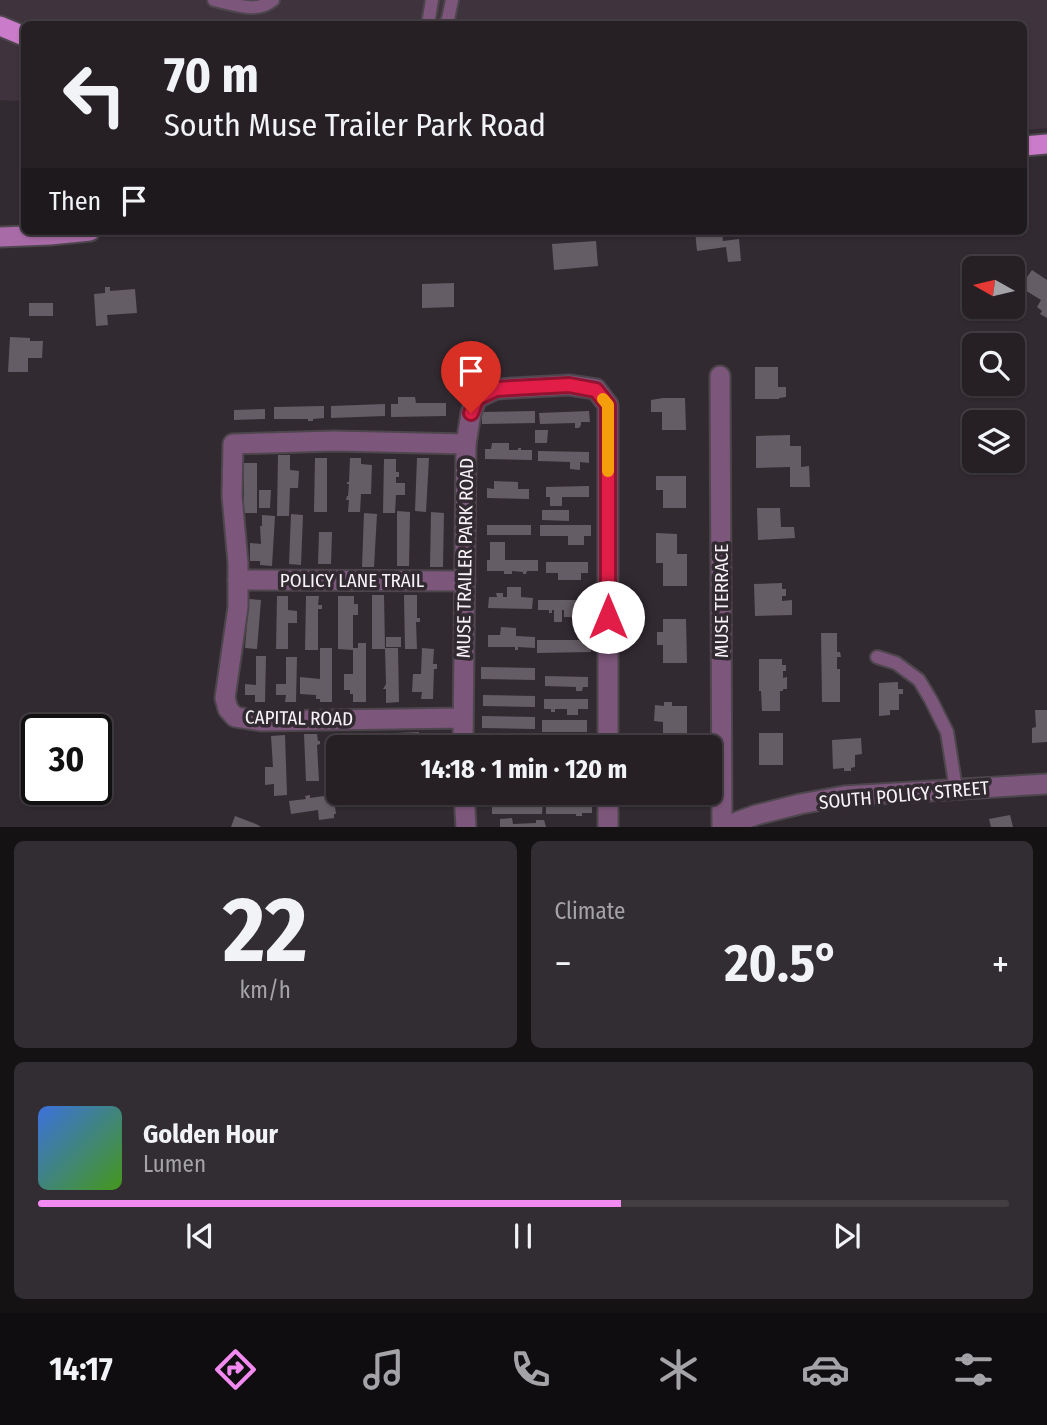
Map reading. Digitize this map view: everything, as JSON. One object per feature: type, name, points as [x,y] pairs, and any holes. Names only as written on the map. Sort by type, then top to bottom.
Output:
[{"type":"main road","points":[[0,26],[21,35]]},
{"type":"main road","points":[[1027,146],[1047,144]]},
{"type":"main road","points":[[0,237],[30,235]]},
{"type":"street","name":"MUSE TERRACE","points":[[720,376],[723,827]]},
{"type":"street","points":[[466,444],[471,413],[477,398],[496,389],[569,385],[596,390],[608,405],[608,735]]},
{"type":"street","name":"MUSE TRAILER PARK ROAD","points":[[239,580],[232,496],[233,444],[334,441],[466,444],[463,735]]},
{"type":"street","name":"POLICY LANE TRAIL","points":[[239,580],[465,581]]},
{"type":"street","name":"CAPITAL ROAD","points":[[239,580],[238,607],[225,698],[228,709],[235,717],[261,721],[462,718]]},
{"type":"street","name":"SOUTH POLICY STREET","points":[[723,827],[756,815],[844,796],[1047,784]]},
{"type":"street","points":[[465,805],[466,827]]},
{"type":"street","points":[[608,805],[608,827]]},
{"type":"lane","points":[[214,0],[257,8],[273,0]]},
{"type":"lane","points":[[428,21],[432,0]]},
{"type":"lane","points":[[447,21],[453,0]]},
{"type":"lane","points":[[877,657],[897,663],[919,680],[931,700],[947,732],[956,789]]},
{"type":"shaded area","points":[[0,0],[1047,0],[1047,128],[1027,130],[1027,21],[21,21],[21,100],[0,100]]},
{"type":"building","points":[[695,235],[722,235],[723,241],[739,239],[741,261],[728,262],[726,247],[697,251]]},
{"type":"building","points":[[596,241],[598,266],[554,270],[552,244]]},
{"type":"building","points":[[1032,270],[1047,280],[1047,318],[1040,314],[1042,311],[1037,307],[1041,300],[1026,291],[1026,278]]},
{"type":"building","points":[[454,283],[454,307],[422,308],[422,284]]},
{"type":"building","points":[[105,287],[110,287],[110,291],[135,289],[137,313],[107,315],[108,325],[96,326],[94,294],[105,293]]},
{"type":"building","points":[[29,303],[53,303],[53,316],[29,316]]},
{"type":"building","points":[[10,337],[43,341],[42,358],[28,358],[28,372],[8,372]]},
{"type":"building","points":[[755,367],[778,367],[778,387],[786,387],[786,397],[755,399]]},
{"type":"building","points":[[398,397],[415,397],[416,403],[446,403],[446,416],[391,417],[391,404],[398,404]]},
{"type":"building","points":[[685,398],[686,430],[662,430],[662,412],[651,412],[651,400]]},
{"type":"building","points":[[385,404],[385,416],[331,418],[331,406]]},
{"type":"building","points":[[324,406],[324,418],[313,421],[274,419],[274,407]]},
{"type":"building","points":[[265,409],[265,419],[234,420],[234,410]]},
{"type":"building","points":[[535,411],[535,423],[482,424],[482,412]]},
{"type":"building","points":[[589,411],[590,422],[581,422],[579,428],[575,428],[575,423],[540,424],[539,413]]},
{"type":"building","points":[[535,430],[548,430],[547,443],[535,443]]},
{"type":"building","points":[[790,435],[790,446],[801,446],[801,467],[809,466],[810,487],[790,487],[790,467],[756,468],[756,436]]},
{"type":"building","points":[[492,443],[509,443],[509,450],[532,450],[532,460],[485,459],[485,449],[491,449]]},
{"type":"building","points":[[538,451],[589,452],[589,463],[580,462],[580,470],[570,469],[570,462],[538,461]]},
{"type":"building","points":[[278,455],[290,455],[290,470],[299,471],[298,488],[290,488],[289,516],[277,516]]},
{"type":"building","points":[[315,458],[327,458],[327,512],[314,512]]},
{"type":"building","points":[[350,458],[361,458],[361,464],[372,465],[371,494],[361,494],[360,512],[348,512],[349,500],[346,500]]},
{"type":"building","points":[[417,458],[429,458],[426,512],[415,511]]},
{"type":"building","points":[[384,459],[396,459],[396,472],[399,472],[399,477],[396,477],[396,483],[405,483],[405,495],[396,495],[395,513],[383,513]]},
{"type":"building","points":[[244,463],[257,463],[257,513],[244,513]]},
{"type":"building","points":[[656,476],[686,476],[686,508],[663,508],[663,490],[656,490]]},
{"type":"building","points":[[494,481],[518,482],[518,489],[529,489],[529,499],[487,498],[487,488],[494,489]]},
{"type":"building","points":[[589,486],[589,497],[562,497],[562,506],[550,506],[550,497],[546,497],[546,487]]},
{"type":"building","points":[[259,490],[271,490],[270,508],[259,508]]},
{"type":"building","points":[[757,508],[780,508],[781,527],[794,527],[795,538],[758,540]]},
{"type":"building","points":[[542,510],[569,510],[569,521],[542,520]]},
{"type":"building","points":[[397,511],[410,512],[409,566],[397,566]]},
{"type":"building","points":[[431,512],[444,513],[443,567],[430,567]]},
{"type":"building","points":[[364,513],[377,514],[374,567],[362,567]]},
{"type":"building","points":[[291,514],[303,515],[301,565],[289,564]]},
{"type":"building","points":[[262,515],[275,516],[272,566],[260,565],[260,561],[250,561],[250,543],[261,544]]},
{"type":"building","points":[[487,525],[531,525],[531,535],[487,535]]},
{"type":"building","points":[[540,525],[591,525],[591,536],[584,536],[584,545],[568,545],[568,536],[540,536]]},
{"type":"building","points":[[319,532],[332,532],[331,564],[318,564]]},
{"type":"building","points":[[656,533],[677,534],[677,554],[687,554],[687,586],[663,586],[663,563],[656,563]]},
{"type":"building","points":[[490,542],[505,542],[505,560],[538,560],[538,571],[527,571],[523,574],[512,571],[512,574],[504,574],[504,571],[487,571]]},
{"type":"building","points":[[546,562],[588,562],[588,573],[581,573],[581,580],[558,580],[558,573],[546,573]]},
{"type":"building","points":[[782,583],[786,596],[782,596],[782,601],[792,600],[792,615],[755,616],[754,584]]},
{"type":"building","points":[[507,587],[521,587],[521,597],[533,598],[532,609],[488,608],[489,597],[497,597],[496,593],[503,593],[503,597],[507,597]]},
{"type":"building","points":[[372,595],[384,595],[385,649],[372,649]]},
{"type":"building","points":[[404,595],[417,595],[417,618],[420,618],[420,622],[416,622],[417,649],[405,649]]},
{"type":"building","points":[[277,596],[288,596],[288,610],[297,611],[297,623],[288,623],[288,649],[276,649]]},
{"type":"building","points":[[306,596],[319,596],[318,605],[322,605],[322,609],[318,609],[318,650],[305,650]]},
{"type":"building","points":[[338,596],[354,596],[354,604],[358,604],[358,615],[353,615],[353,650],[338,649]]},
{"type":"building","points":[[582,597],[589,600],[588,610],[580,610],[580,617],[564,617],[562,610],[562,622],[554,622],[554,610],[549,613],[549,610],[538,610],[538,600],[582,600]]},
{"type":"building","points":[[249,599],[261,600],[257,649],[245,648]]},
{"type":"building","points":[[663,619],[686,619],[687,663],[663,663],[663,645],[657,645],[657,632],[663,632]]},
{"type":"building","points":[[501,627],[516,628],[516,636],[535,637],[535,648],[518,647],[518,650],[515,650],[515,647],[488,647],[488,635],[500,635]]},
{"type":"building","points":[[821,633],[837,633],[837,652],[840,652],[841,657],[837,657],[837,669],[840,669],[840,702],[822,702]]},
{"type":"building","points":[[386,637],[401,637],[401,647],[386,647]]},
{"type":"building","points":[[537,640],[591,640],[591,652],[537,653]]},
{"type":"building","points":[[358,643],[366,643],[366,702],[353,702],[350,690],[344,690],[344,674],[353,674],[353,648],[358,648]]},
{"type":"building","points":[[320,648],[332,648],[332,702],[320,702],[316,695],[300,694],[300,677],[320,679]]},
{"type":"building","points":[[385,648],[398,648],[399,702],[386,703],[386,689],[383,689],[386,684]]},
{"type":"building","points":[[422,648],[434,649],[433,664],[437,664],[437,669],[434,669],[433,699],[421,699],[422,692],[412,692],[413,674],[421,674]]},
{"type":"building","points":[[256,656],[266,656],[265,702],[255,702],[255,695],[245,695],[245,684],[256,685]]},
{"type":"building","points":[[286,657],[297,657],[296,702],[285,702],[286,695],[276,695],[276,684],[286,684]]},
{"type":"building","points":[[759,659],[782,659],[782,665],[786,665],[783,678],[787,677],[787,689],[780,691],[780,711],[762,711]]},
{"type":"building","points":[[481,667],[535,668],[535,680],[481,679]]},
{"type":"building","points":[[545,676],[588,677],[588,687],[576,691],[576,687],[545,686]]},
{"type":"building","points":[[898,682],[898,689],[903,689],[903,694],[899,694],[899,710],[890,710],[890,715],[879,716],[879,683]]},
{"type":"building","points":[[483,695],[535,696],[535,707],[483,706]]},
{"type":"building","points":[[544,699],[588,699],[588,709],[578,709],[578,715],[567,715],[567,709],[555,709],[555,712],[551,712],[551,709],[544,709]]},
{"type":"building","points":[[664,702],[672,702],[672,706],[687,706],[687,735],[663,735],[663,722],[654,721],[655,705],[664,706]]},
{"type":"building","points":[[1035,710],[1047,710],[1047,742],[1032,743],[1032,728],[1036,727]]},
{"type":"building","points":[[482,716],[535,717],[535,729],[482,728]]},
{"type":"building","points":[[542,720],[587,720],[587,732],[542,732]]},
{"type":"building","points":[[419,732],[419,735],[396,735]]},
{"type":"building","points":[[759,733],[783,733],[783,765],[759,765]]},
{"type":"building","points":[[304,734],[317,734],[320,741],[317,745],[319,781],[306,781]]},
{"type":"building","points":[[285,735],[287,795],[274,796],[274,784],[265,785],[265,767],[273,767],[271,736]]},
{"type":"building","points":[[861,738],[862,754],[855,755],[855,767],[851,768],[851,771],[844,771],[844,768],[833,769],[832,740]]},
{"type":"building","points":[[310,795],[310,798],[326,796],[326,805],[340,805],[335,807],[334,818],[319,820],[318,810],[291,814],[289,801],[306,799],[305,796]]},
{"type":"building","points":[[492,805],[543,805],[542,814],[492,814]]},
{"type":"building","points":[[546,805],[592,805],[592,813],[582,813],[582,816],[546,814]]},
{"type":"building","points":[[1010,815],[1013,827],[991,827],[989,819]]},
{"type":"building","points":[[235,816],[256,824],[261,827],[231,827]]},
{"type":"building","points":[[512,818],[513,824],[544,820],[546,827],[500,827],[500,819]]},
{"type":"slow traffic","points":[[603,399],[608,405],[608,471]]},
{"type":"route","points":[[471,413],[477,398],[496,389],[544,386],[569,385],[596,390],[608,405],[608,617]]}]
